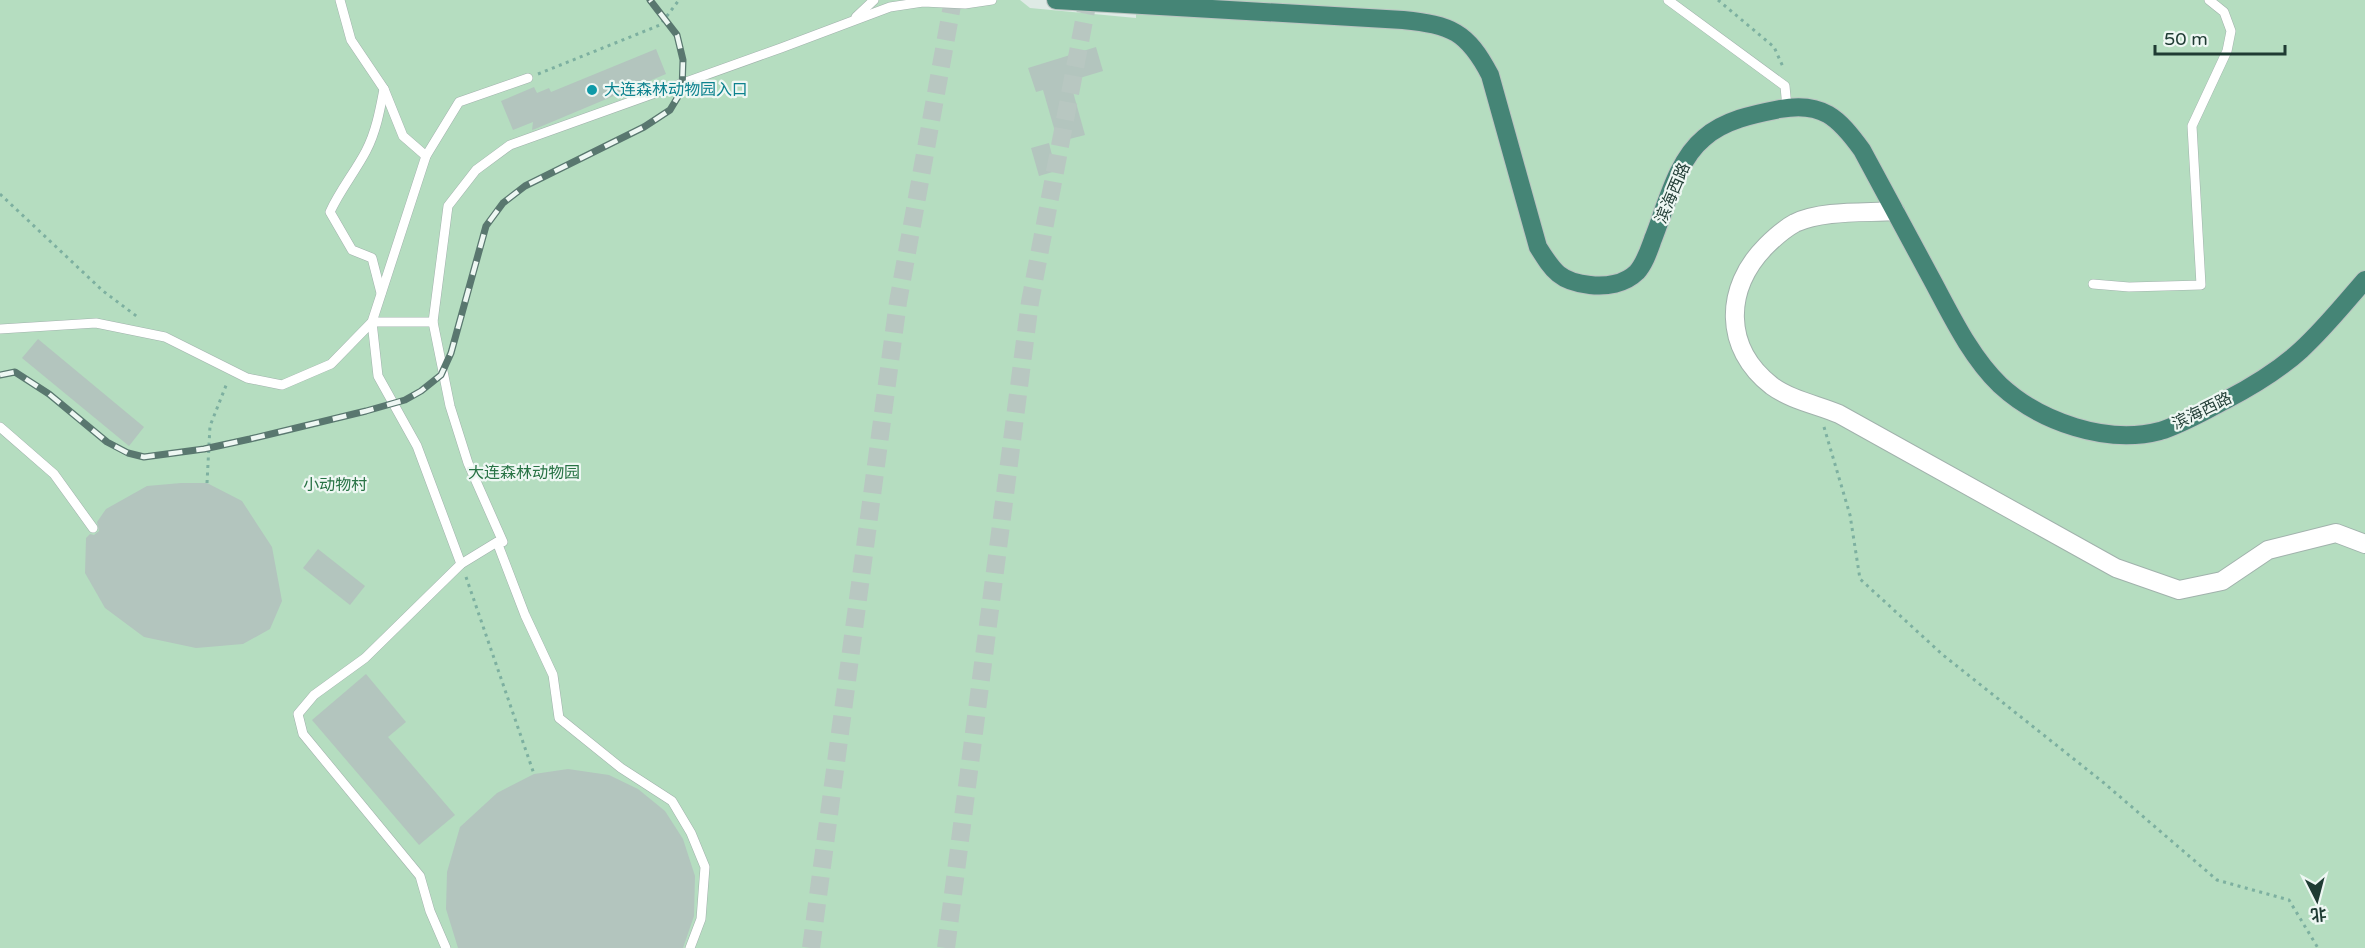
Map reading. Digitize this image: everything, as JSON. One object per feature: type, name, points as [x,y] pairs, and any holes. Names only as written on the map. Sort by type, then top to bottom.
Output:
[{"type":"highway","name":"滨海西路","points":[[1056,0],[1403,20],[1447,28],[1465,38],[1479,54],[1490,75],[1538,247],[1560,277],[1575,284],[1612,285],[1626,280],[1637,272],[1646,259],[1679,173],[1690,153],[1703,138],[1739,119],[1787,108],[1806,106],[1829,114],[1846,127],[1863,150],[1965,339],[2000,384],[2026,405],[2051,417],[2079,428],[2107,434],[2132,435],[2158,431],[2183,422],[2260,382],[2301,351],[2365,280]]},
{"type":"street","points":[[1895,211],[1816,216],[1795,223],[1778,234],[1749,266],[1740,283],[1735,300],[1734,320],[1737,340],[1757,373],[1773,387],[1792,397],[1839,414],[2116,568],[2179,590],[2222,581],[2268,550],[2313,538],[2336,533],[2365,544]]},
{"type":"lane","points":[[340,0],[351,40],[384,89],[403,136],[426,156]]},
{"type":"lane","points":[[852,21],[874,0]]},
{"type":"lane","points":[[503,542],[468,463],[450,406],[433,322],[448,206],[476,170],[510,145],[890,7],[923,2],[966,4],[992,0]]},
{"type":"lane","points":[[1668,0],[1785,86],[1787,108]]},
{"type":"lane","points":[[2093,284],[2129,287],[2202,285],[2192,126],[2227,51],[2231,31],[2224,12],[2209,0]]},
{"type":"lane","points":[[461,564],[417,446],[378,376],[372,322],[426,156],[459,102],[528,78]]},
{"type":"lane","points":[[381,293],[372,258],[352,250],[330,212],[340,190],[366,151],[378,122],[384,89]]},
{"type":"lane","points":[[0,329],[96,323],[165,337],[247,378],[282,385],[332,364],[372,322],[433,322]]},
{"type":"lane","points":[[0,427],[54,474],[93,528]]},
{"type":"lane","points":[[446,948],[430,911],[420,876],[303,734],[298,714],[314,695],[365,658],[461,564],[497,543],[525,615],[553,675],[559,718],[621,768],[672,801],[691,833],[705,867],[700,919],[690,948]]},
{"type":"path","points":[[528,78],[660,25],[680,0]]},
{"type":"path","points":[[1718,0],[1774,47],[1783,65],[1785,86]]},
{"type":"path","points":[[0,194],[103,291],[165,337]]},
{"type":"path","points":[[207,483],[210,426],[232,370]]},
{"type":"path","points":[[1817,405],[1850,515],[1860,579],[1943,655],[2104,783],[2217,880],[2289,900],[2318,948]]},
{"type":"path","points":[[461,564],[534,774]]},
{"type":"green space","name":"大连森林动物园","points":[[0,0],[1020,0],[1030,8],[1136,18],[1136,0],[2365,0],[2365,948],[0,948]]},
{"type":"building","points":[[1096,47],[1103,71],[1070,81],[1085,135],[1058,142],[1043,90],[1036,92],[1028,68]]},
{"type":"building","name":"大连森林动物园入口","points":[[656,49],[666,74],[535,129],[532,130],[533,122],[513,130],[501,101],[534,87],[537,93],[549,88],[551,92]]},
{"type":"building","points":[[1049,143],[1056,171],[1039,176],[1031,148]]},
{"type":"building","points":[[38,339],[144,427],[129,446],[22,358]]},
{"type":"building","points":[[207,483],[242,501],[272,547],[282,601],[270,629],[243,644],[196,648],[144,637],[105,608],[85,573],[86,538],[99,531],[97,522],[106,509],[147,486]]},
{"type":"building","points":[[318,549],[365,586],[350,605],[303,568]]},
{"type":"building","points":[[366,674],[406,722],[388,737],[455,815],[419,845],[312,720]]},
{"type":"building","points":[[568,769],[609,775],[638,789],[665,811],[683,839],[695,876],[694,916],[683,948],[458,948],[446,909],[447,872],[460,827],[497,793],[534,774]]},
{"type":"tunnel","points":[[811,948],[898,302],[953,0]]},
{"type":"tunnel","points":[[946,948],[1030,302],[1088,0]]},
{"type":"railway","points":[[0,375],[15,372],[49,394],[107,442],[128,453],[144,457],[204,449],[250,439],[366,411],[405,400],[421,391],[441,375],[451,353],[486,226],[503,203],[525,186],[644,127],[670,110],[682,90],[683,60],[677,35],[650,0]]},
{"type":"place","name":"大连森林动物园入口","points":[[592,90]]},
{"type":"park label","name":"小动物村","points":[[335,485]]}]
